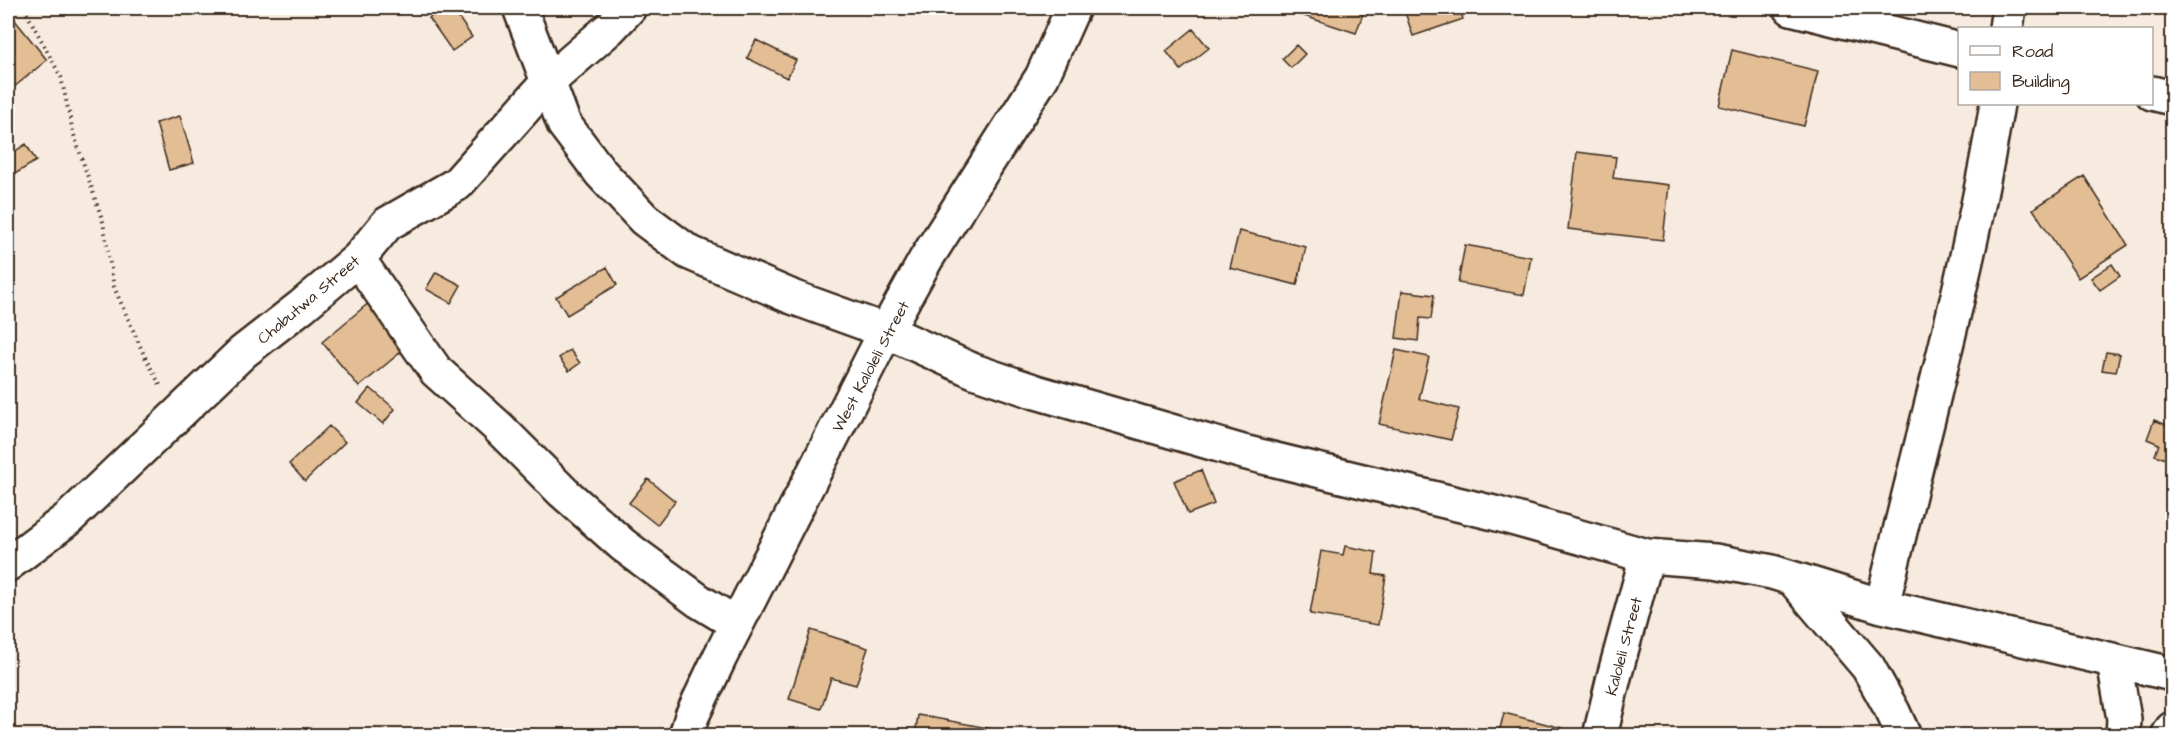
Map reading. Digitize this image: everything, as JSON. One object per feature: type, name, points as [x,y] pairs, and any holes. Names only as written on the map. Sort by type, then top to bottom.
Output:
[{"type":"street","points":[[520,8],[564,124],[601,174],[644,219],[688,252],[792,297],[886,331],[974,371],[1048,396],[1243,452],[1494,513],[1647,556],[1715,561],[1772,572],[1882,606],[2172,674]]},
{"type":"street","name":"Chabutwa Street","points":[[8,564],[69,518],[243,352],[358,259],[387,224],[457,184],[548,82],[610,28],[629,8]]},
{"type":"street","name":"West Kaloleli Street","points":[[686,735],[692,716],[737,624],[886,331],[926,259],[1042,77],[1073,8]]},
{"type":"street","points":[[1791,8],[1958,50]]},
{"type":"street","points":[[2006,27],[2009,8]]},
{"type":"street","points":[[2153,93],[2172,98]]},
{"type":"street","points":[[1882,606],[1987,168],[1997,105]]},
{"type":"street","points":[[358,259],[436,370],[497,426],[563,492],[622,545],[699,601],[737,624]]},
{"type":"street","name":"Kaloleli Street","points":[[1600,735],[1647,556]]},
{"type":"street","points":[[1794,579],[1868,667],[1904,735]]},
{"type":"street","points":[[2114,661],[2124,719],[2123,735]]},
{"type":"street","points":[[2168,735],[2172,729]]},
{"type":"path","points":[[24,8],[61,77],[73,132],[103,222],[114,287],[144,355],[176,416]]},
{"type":"building","points":[[444,8],[452,8],[472,37],[452,51],[429,18]]},
{"type":"building","points":[[1290,8],[1365,8],[1356,33],[1289,11]]},
{"type":"building","points":[[1459,8],[1463,19],[1413,36],[1404,9]]},
{"type":"building","points":[[14,19],[47,60],[8,92],[8,24]]},
{"type":"building","points":[[1193,29],[1209,48],[1181,70],[1166,51]]},
{"type":"building","points":[[756,40],[796,60],[787,78],[747,58]]},
{"type":"building","points":[[1296,45],[1305,54],[1291,68],[1282,59]]},
{"type":"building","points":[[1732,50],[1818,71],[1804,126],[1719,106]]},
{"type":"building","points":[[180,116],[194,163],[169,170],[156,123]]},
{"type":"building","points":[[26,144],[36,161],[15,174],[8,162],[8,156]]},
{"type":"building","points":[[1577,152],[1616,157],[1613,178],[1669,185],[1663,240],[1568,229]]},
{"type":"building","points":[[2084,176],[2128,245],[2078,278],[2033,209]]},
{"type":"building","points":[[1239,231],[1306,247],[1297,285],[1230,268]]},
{"type":"building","points":[[1465,245],[1531,257],[1524,295],[1458,283]]},
{"type":"building","points":[[2112,264],[2120,276],[2100,290],[2091,278]]},
{"type":"building","points":[[607,267],[617,285],[567,315],[556,297]]},
{"type":"building","points":[[436,272],[461,285],[451,303],[426,289]]},
{"type":"building","points":[[1402,291],[1434,295],[1431,319],[1420,318],[1418,341],[1396,338]]},
{"type":"building","points":[[377,296],[414,341],[359,387],[322,342]]},
{"type":"building","points":[[570,350],[580,363],[569,371],[559,358]]},
{"type":"building","points":[[1396,350],[1429,357],[1419,399],[1459,409],[1451,440],[1379,424]]},
{"type":"building","points":[[2106,352],[2120,354],[2116,372],[2102,370]]},
{"type":"building","points":[[370,388],[395,409],[383,424],[358,403]]},
{"type":"building","points":[[2154,420],[2172,427],[2172,450],[2168,460],[2155,455],[2159,444],[2147,439]]},
{"type":"building","points":[[329,426],[345,442],[305,481],[289,464]]},
{"type":"building","points":[[1201,470],[1214,504],[1188,514],[1174,481]]},
{"type":"building","points":[[648,479],[675,501],[657,525],[629,503]]},
{"type":"building","points":[[1345,546],[1376,552],[1373,574],[1386,576],[1378,625],[1310,614],[1321,551],[1343,555]]},
{"type":"building","points":[[811,630],[868,648],[856,685],[831,678],[821,709],[789,699]]},
{"type":"building","points":[[1504,713],[1562,728],[1560,736],[1498,736]]},
{"type":"building","points":[[918,715],[1010,732],[1009,736],[915,736]]}]
